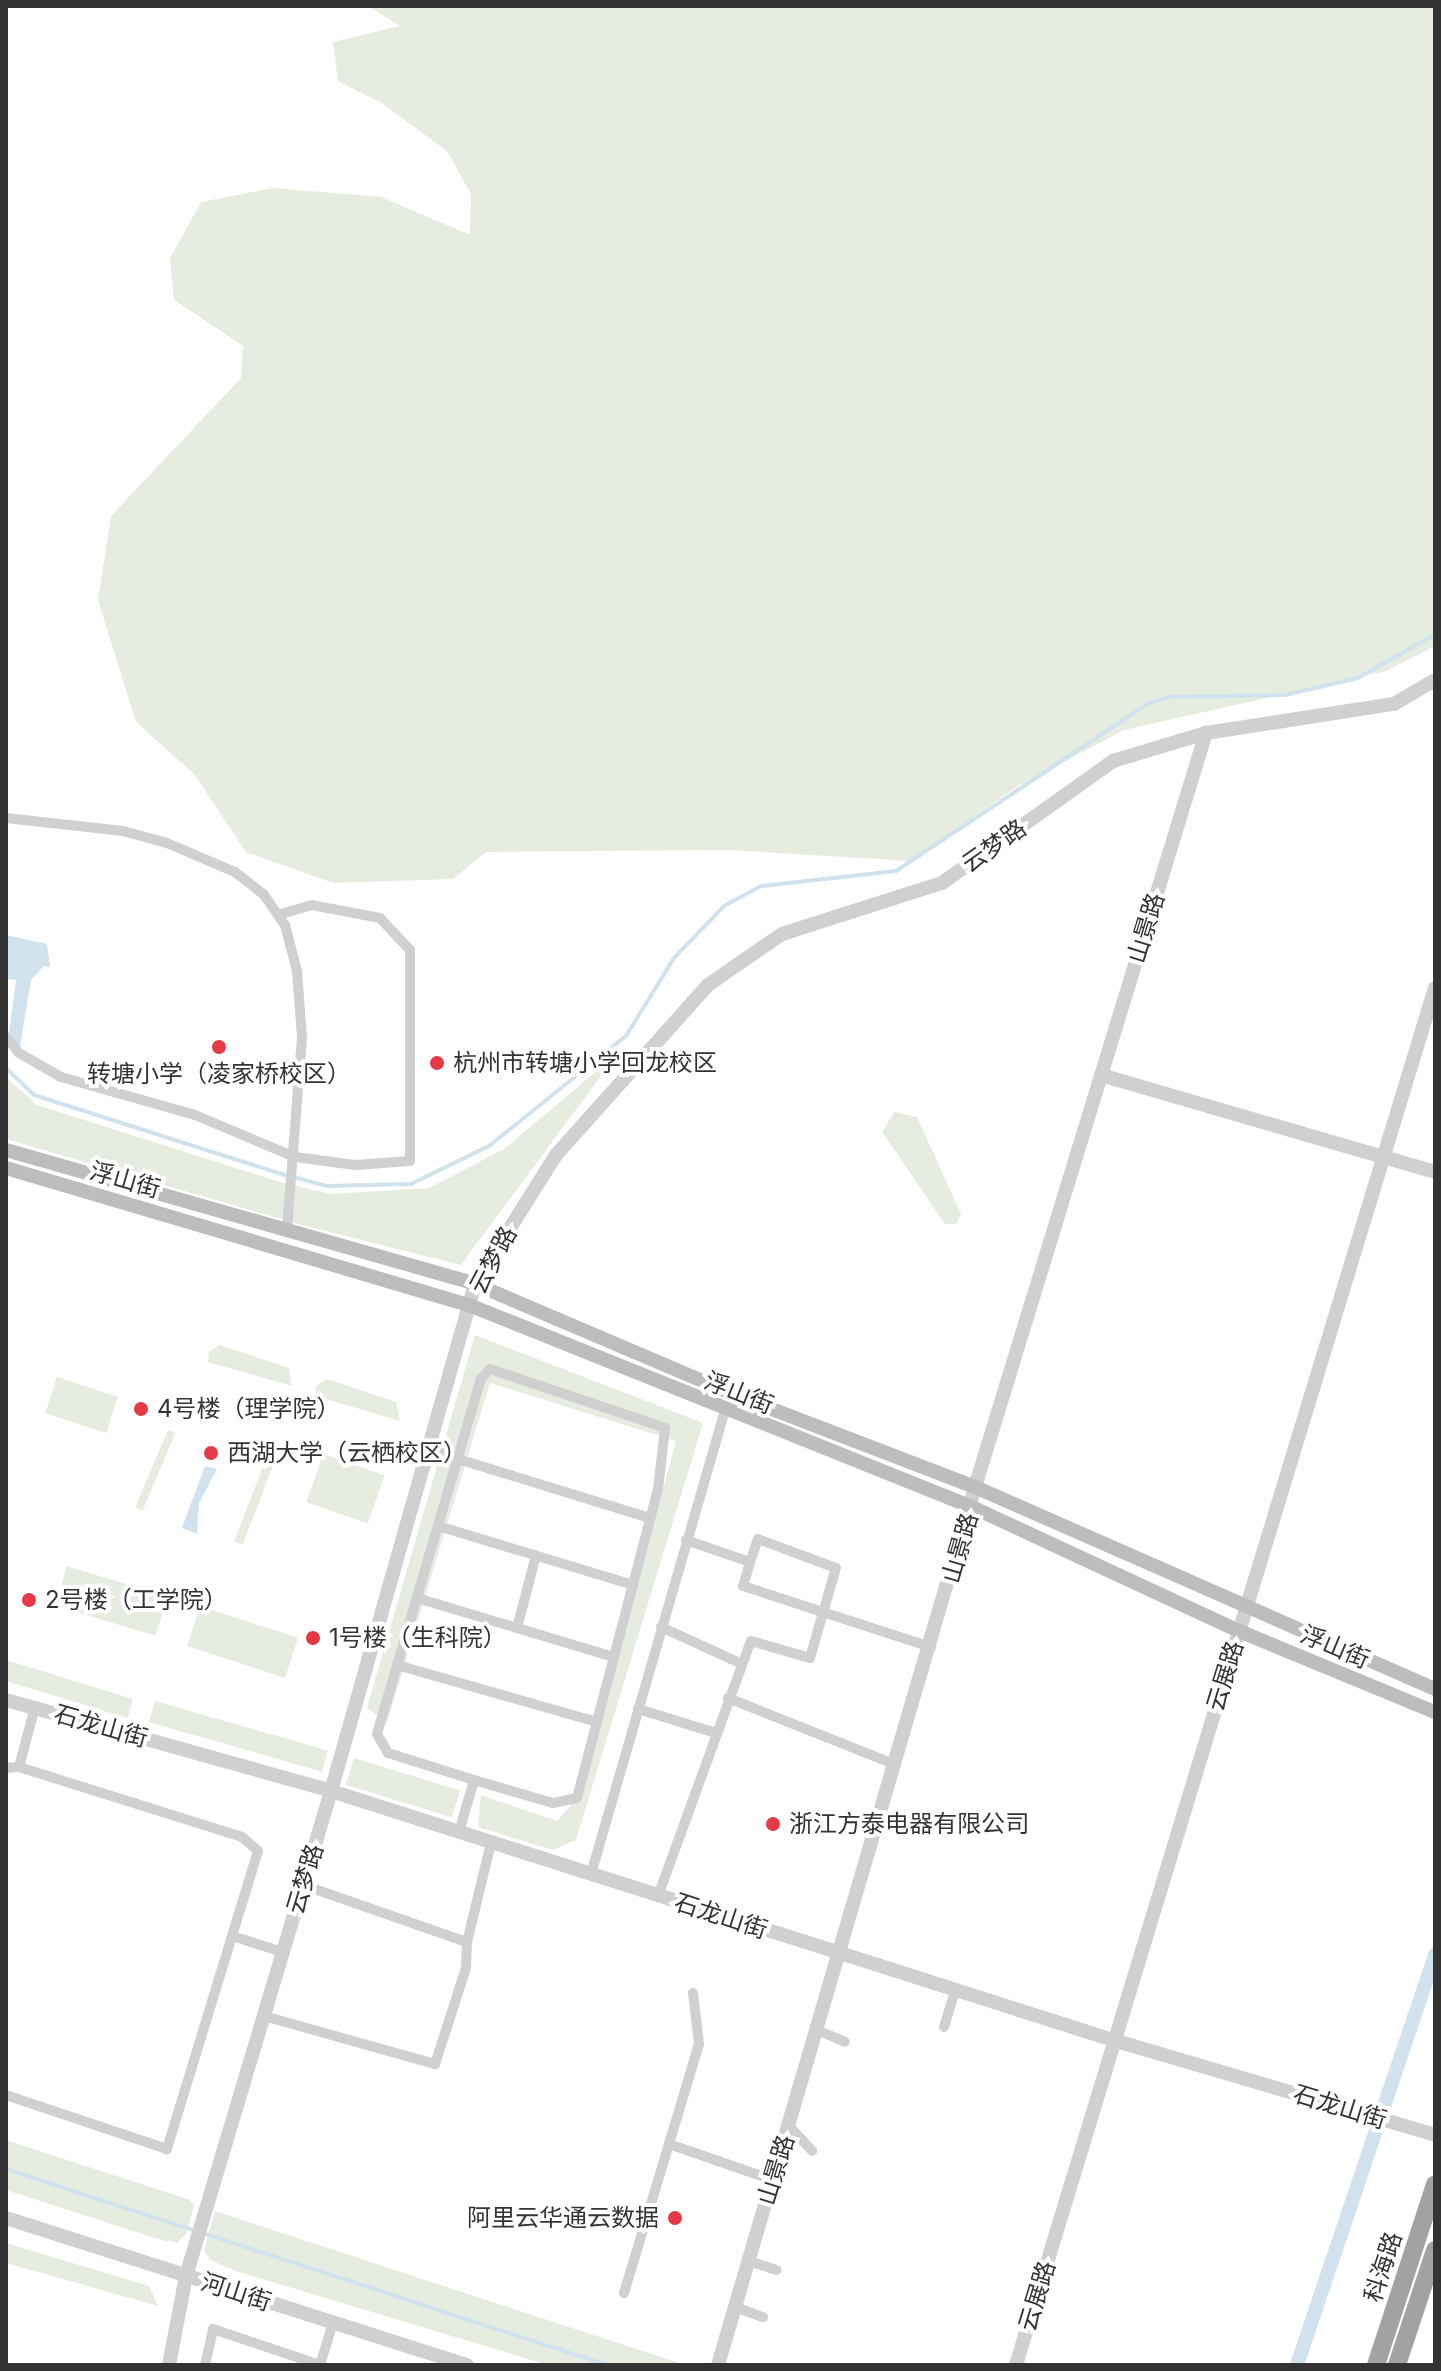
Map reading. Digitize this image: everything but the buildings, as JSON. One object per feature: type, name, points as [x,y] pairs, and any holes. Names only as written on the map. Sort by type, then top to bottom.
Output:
[{"type":"highway","name":"科海路","points":[[1376,2365],[1435,2184]]},
{"type":"highway","name":"科海路","points":[[1397,2365],[1435,2250]]},
{"type":"main road","name":"浮山街","points":[[6,1150],[475,1284],[730,1393],[975,1487],[1435,1689]]},
{"type":"main road","name":"浮山街","points":[[6,1168],[469,1305],[723,1411],[972,1507],[1239,1631],[1435,1712]]},
{"type":"street","name":"云梦路","points":[[169,2365],[186,2276],[331,1791],[475,1284],[556,1155],[708,985],[782,934],[942,883],[1113,761],[1206,733],[1394,704],[1435,680]]},
{"type":"street","name":"山景路","points":[[718,2365],[972,1507],[975,1487],[1206,733]]},
{"type":"street","points":[[6,818],[123,831],[167,843],[235,872],[264,895],[278,915],[297,971],[302,1038],[287,1230]]},
{"type":"street","points":[[6,1037],[19,1053],[61,1077],[195,1115],[294,1163],[355,1165],[410,1161],[410,950],[380,918],[312,905],[278,915]]},
{"type":"street","name":"云展路","points":[[1016,2365],[1435,988]]},
{"type":"street","points":[[1101,1075],[1435,1172]]},
{"type":"street","points":[[490,1369],[665,1428],[650,1518],[577,1798],[553,1803],[388,1753],[377,1734],[458,1459],[481,1379],[490,1369]]},
{"type":"street","points":[[591,1874],[730,1393]]},
{"type":"street","points":[[431,1444],[458,1459],[650,1518]]},
{"type":"street","points":[[438,1526],[633,1585]]},
{"type":"street","points":[[658,1896],[740,1663],[751,1641],[810,1658],[825,1612],[836,1568],[758,1539],[743,1586],[825,1612],[931,1647]]},
{"type":"street","points":[[686,1540],[750,1562]]},
{"type":"street","points":[[517,1628],[536,1555]]},
{"type":"street","points":[[417,1598],[614,1657]]},
{"type":"street","points":[[661,1627],[740,1663]]},
{"type":"street","points":[[397,1665],[597,1722]]},
{"type":"street","points":[[728,1698],[896,1765]]},
{"type":"street","name":"石龙山街","points":[[6,1700],[331,1791],[955,1991],[1435,2135]]},
{"type":"street","points":[[19,1767],[35,1707]]},
{"type":"street","points":[[638,1709],[716,1733]]},
{"type":"street","points":[[6,1768],[19,1767],[242,1837],[258,1851],[235,1937],[167,2149],[6,2095]]},
{"type":"street","points":[[459,1832],[474,1780]]},
{"type":"street","points":[[264,2016],[435,2064],[466,1968],[467,1942],[491,1843]]},
{"type":"street","points":[[303,1885],[467,1942]]},
{"type":"street","points":[[235,1937],[283,1952]]},
{"type":"street","points":[[944,2027],[955,1991]]},
{"type":"street","points":[[624,2293],[699,2044],[693,1993]]},
{"type":"street","points":[[817,2030],[845,2042]]},
{"type":"street","points":[[789,2126],[812,2151]]},
{"type":"street","points":[[669,2144],[773,2180]]},
{"type":"street","name":"河山街","points":[[6,2218],[467,2365]]},
{"type":"street","points":[[749,2261],[777,2270]]},
{"type":"street","points":[[735,2307],[763,2317]]},
{"type":"street","points":[[205,2365],[213,2329],[320,2365],[333,2323]]},
{"type":"shaded area","points":[[368,6],[1435,6],[1435,646],[1386,671],[1124,730],[1018,786],[910,861],[730,850],[486,852],[453,879],[333,883],[246,852],[195,775],[136,722],[98,600],[111,516],[241,378],[243,346],[174,300],[170,258],[201,202],[273,188],[381,197],[470,235],[471,194],[447,151],[383,104],[338,81],[333,42],[400,26]]},
{"type":"shaded area","points":[[618,1053],[461,1265],[298,1224],[6,1139],[6,1077],[37,1105],[283,1183],[331,1194],[429,1188],[504,1149]]},
{"type":"shaded area","points":[[894,1112],[917,1117],[961,1214],[956,1224],[945,1224],[882,1132]]},
{"type":"shaded area","points":[[475,1335],[703,1423],[576,1840],[553,1850],[478,1827],[481,1795],[557,1821],[581,1794],[676,1441],[490,1383],[387,1722],[367,1708]]},
{"type":"shaded area","points":[[220,1345],[289,1368],[292,1386],[208,1362],[209,1352]]},
{"type":"shaded area","points":[[57,1377],[118,1397],[106,1433],[45,1413]]},
{"type":"shaded area","points":[[327,1379],[396,1402],[400,1421],[316,1396],[316,1386]]},
{"type":"shaded area","points":[[168,1430],[175,1433],[143,1510],[135,1507]]},
{"type":"shaded area","points":[[323,1454],[384,1475],[368,1523],[306,1502]]},
{"type":"shaded area","points":[[264,1464],[272,1467],[243,1545],[234,1541]]},
{"type":"shaded area","points":[[67,1566],[167,1597],[155,1636],[55,1605]]},
{"type":"shaded area","points":[[200,1606],[298,1638],[285,1678],[187,1646]]},
{"type":"shaded area","points":[[6,1660],[133,1699],[127,1718],[6,1681]]},
{"type":"shaded area","points":[[155,1701],[328,1751],[322,1772],[149,1722]]},
{"type":"shaded area","points":[[354,1758],[460,1790],[452,1817],[346,1785]]},
{"type":"shaded area","points":[[6,2140],[190,2200],[194,2206],[186,2234],[177,2243],[161,2240],[6,2190]]},
{"type":"shaded area","points":[[215,2211],[685,2365],[548,2365],[236,2271],[210,2260],[204,2250]]},
{"type":"shaded area","points":[[6,2243],[149,2286],[158,2306],[6,2263]]},
{"type":"water","points":[[6,935],[47,944],[50,967],[44,966],[31,980],[19,1053],[8,1041],[16,980],[6,979]]},
{"type":"water","points":[[205,1466],[217,1469],[199,1503],[197,1534],[182,1528]]},
{"type":"waterway","points":[[6,1068],[34,1095],[278,1173],[327,1186],[411,1184],[489,1146],[626,1036],[674,958],[724,906],[761,886],[896,871],[1149,703],[1170,697],[1285,695],[1358,678],[1435,634]]},
{"type":"waterway","points":[[1297,2365],[1435,1954]]},
{"type":"waterway","points":[[6,2169],[607,2365]]},
{"type":"place","name":"转塘小学（凌家桥校区）","points":[[219,1047]]},
{"type":"place","name":"杭州市转塘小学回龙校区","points":[[437,1063]]},
{"type":"place","name":"4号楼（理学院）","points":[[141,1409]]},
{"type":"place","name":"西湖大学（云栖校区）","points":[[211,1453]]},
{"type":"place","name":"2号楼（工学院）","points":[[29,1600]]},
{"type":"place","name":"1号楼（生科院）","points":[[313,1638]]},
{"type":"place","name":"浙江方泰电器有限公司","points":[[773,1824]]},
{"type":"place","name":"阿里云华通云数据","points":[[675,2218]]}]
